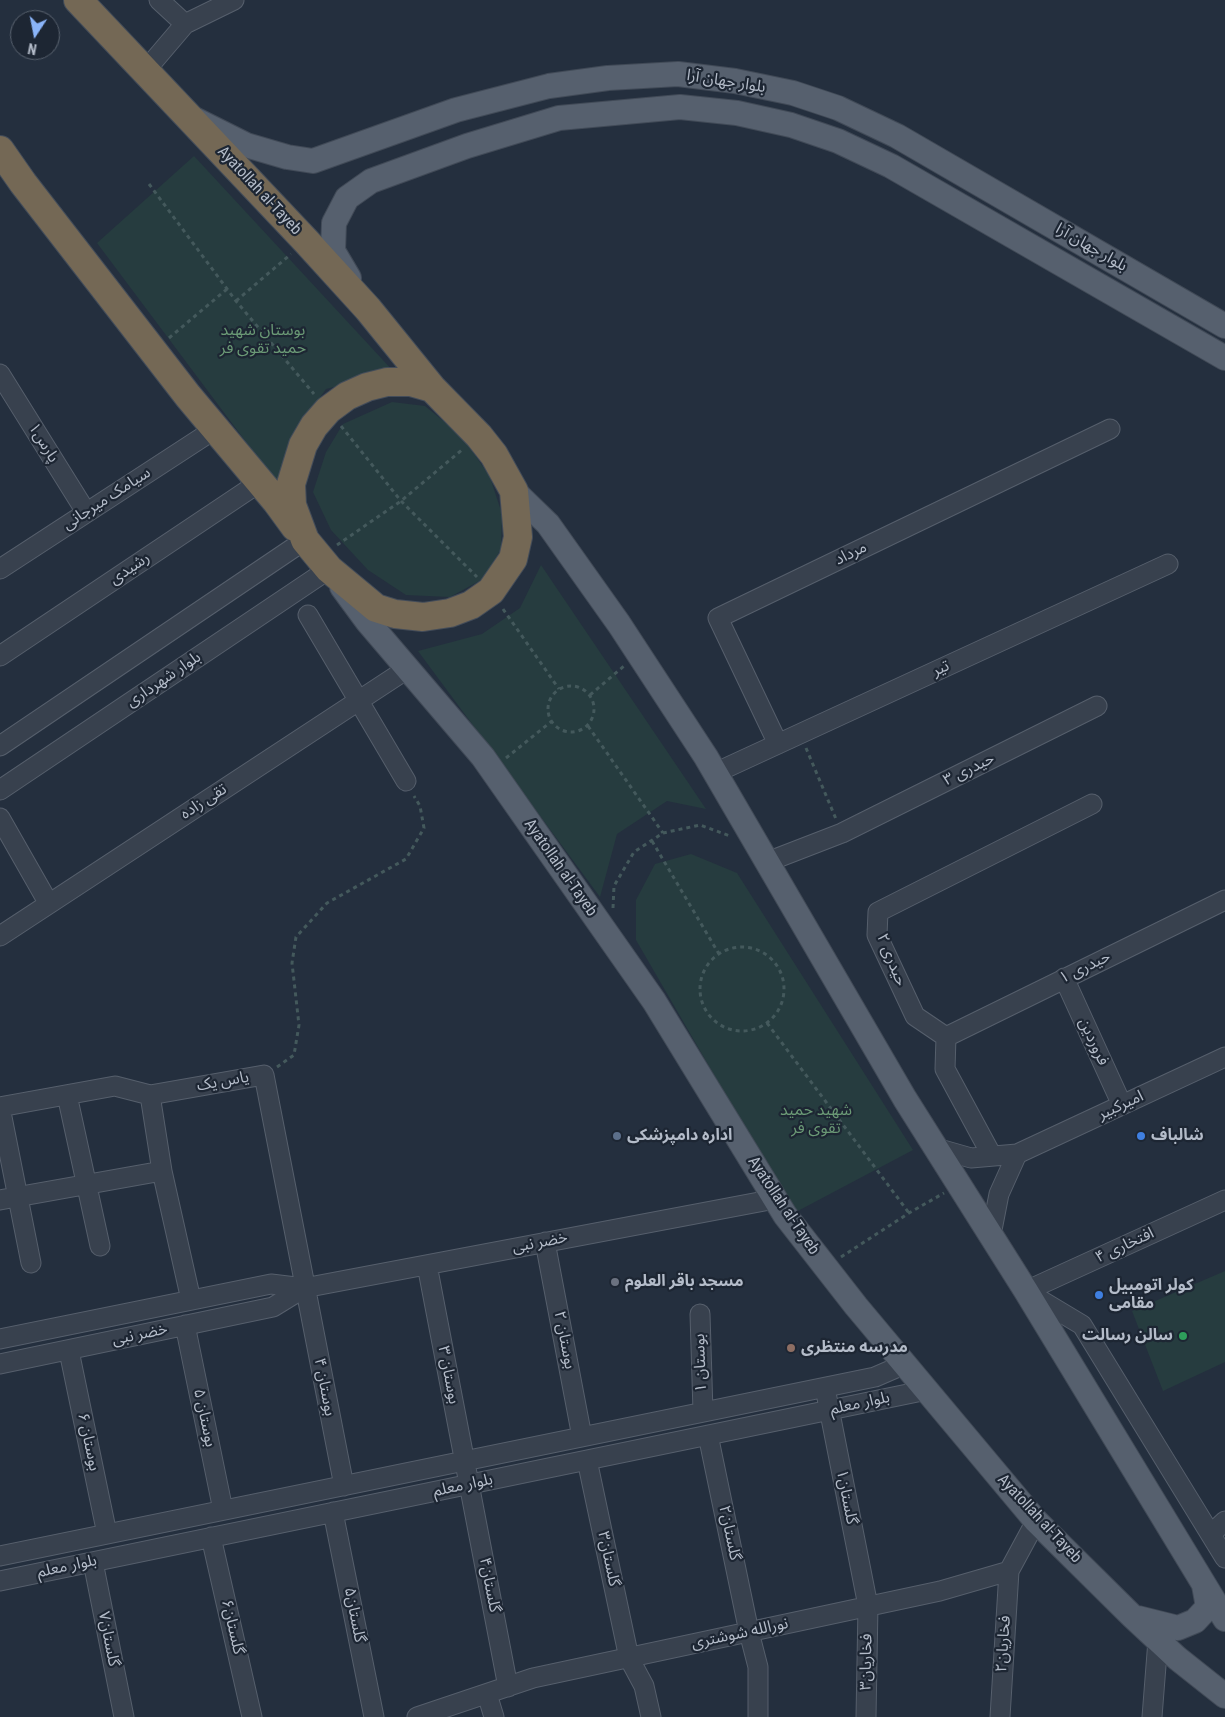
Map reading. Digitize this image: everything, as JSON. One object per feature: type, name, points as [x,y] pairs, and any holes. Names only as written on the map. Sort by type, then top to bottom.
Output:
[{"type":"highway","name":"Ayatollah al-Tayeb","points":[[78,0],[368,309],[432,388],[479,436],[494,455],[514,492]]},
{"type":"highway","name":"Ayatollah al-Tayeb","points":[[0,150],[23,183],[154,352],[318,556]]},
{"type":"highway","points":[[432,388],[411,382],[387,382],[367,387],[346,396],[328,410],[314,426],[303,444],[291,484],[292,505],[318,556],[376,608],[395,614],[423,617],[450,613],[471,605],[491,591],[513,559],[518,537],[514,492]]},
{"type":"main road","name":"بلوار جهان آرا","points":[[189,117],[246,145],[287,157],[313,161],[456,110],[549,86],[608,78],[678,74],[735,81],[793,93],[838,108],[897,136],[1225,326]]},
{"type":"main road","name":"بلوار جهان آرا","points":[[368,309],[333,251],[334,223],[347,198],[371,181],[466,146],[559,118],[680,107],[737,113],[791,125],[838,141],[891,166],[1225,358]]},
{"type":"main road","points":[[514,492],[548,524],[638,654],[715,773],[905,1099],[1026,1291],[1225,1619]]},
{"type":"main road","name":"Ayatollah al-Tayeb","points":[[318,556],[367,621],[483,757],[654,1001],[785,1215],[826,1267],[1036,1521],[1177,1658],[1225,1696]]},
{"type":"main road","points":[[1132,1616],[1158,1625],[1178,1628],[1195,1621],[1208,1607],[1204,1585]]},
{"type":"street","points":[[158,0],[185,24]]},
{"type":"street","points":[[145,71],[185,24],[234,0]]},
{"type":"street","name":"پارس۱","points":[[0,374],[86,512]]},
{"type":"street","name":"سیامک میرجانی","points":[[0,569],[215,429]]},
{"type":"street","name":"مرداد","points":[[778,744],[718,618],[1110,429]]},
{"type":"street","name":"رشیدی","points":[[0,656],[260,482]]},
{"type":"street","points":[[0,746],[318,556]]},
{"type":"street","name":"بلوار شهرداری","points":[[0,790],[318,556]]},
{"type":"street","name":"تیر","points":[[715,773],[1168,564]]},
{"type":"street","points":[[308,615],[406,781]]},
{"type":"street","name":"تقی زاده","points":[[0,936],[407,669]]},
{"type":"street","name":"حیدری ۳","points":[[763,854],[842,833],[1097,706]]},
{"type":"street","name":"حیدری ۲","points":[[946,1036],[914,1016],[878,935],[878,912],[1092,804]]},
{"type":"street","points":[[0,818],[49,904]]},
{"type":"street","name":"حیدری ۱","points":[[946,1036],[1225,900]]},
{"type":"street","name":"فروردین","points":[[1064,978],[1122,1105]]},
{"type":"street","points":[[946,1036],[945,1069],[992,1156]]},
{"type":"street","name":"امیرکبیر","points":[[1017,1154],[1225,1057]]},
{"type":"street","name":"یاس یک","points":[[0,1107],[115,1086],[150,1095],[264,1075],[304,1288]]},
{"type":"street","points":[[68,1095],[100,1246]]},
{"type":"street","points":[[150,1095],[162,1171],[191,1300]]},
{"type":"street","points":[[0,1107],[9,1198],[32,1262]]},
{"type":"street","points":[[936,1148],[971,1158],[1017,1154],[999,1194],[991,1235]]},
{"type":"street","points":[[9,1198],[162,1171]]},
{"type":"street","name":"خضر نبی","points":[[0,1339],[271,1284],[304,1288],[775,1199]]},
{"type":"street","name":"افتخاری ۴","points":[[1026,1291],[1225,1200]]},
{"type":"street","name":"بوستان ۲","points":[[545,1242],[582,1437]]},
{"type":"street","name":"بوستان ۳","points":[[427,1265],[469,1484]]},
{"type":"street","name":"خضر نبی","points":[[0,1364],[273,1307],[304,1288]]},
{"type":"street","name":"بوستان ۴","points":[[304,1288],[344,1486]]},
{"type":"street","points":[[1026,1291],[1082,1325],[1225,1558]]},
{"type":"street","name":"بوستان ۱","points":[[700,1314],[703,1412]]},
{"type":"street","name":"بوستان ۵","points":[[185,1325],[224,1510]]},
{"type":"street","name":"بوستان ۶","points":[[68,1351],[107,1534]]},
{"type":"street","name":"بلوار معلم","points":[[0,1556],[875,1377],[905,1364]]},
{"type":"street","name":"گلستان۱","points":[[825,1387],[868,1606]]},
{"type":"street","name":"بلوار معلم","points":[[0,1581],[927,1390]]},
{"type":"street","name":"گلستان۲","points":[[708,1435],[758,1667],[758,1717]]},
{"type":"street","name":"گلستان۳","points":[[587,1460],[629,1658],[644,1686],[651,1717]]},
{"type":"street","name":"گلستان۴","points":[[469,1484],[508,1686]]},
{"type":"street","name":"گلستان۵","points":[[333,1512],[374,1717]]},
{"type":"street","points":[[1009,1571],[1036,1521]]},
{"type":"street","points":[[1211,1534],[1225,1521]]},
{"type":"street","name":"گلستان۶","points":[[211,1538],[252,1717]]},
{"type":"street","name":"گلستان۷","points":[[93,1562],[124,1717]]},
{"type":"street","name":"نورالله شوشتری","points":[[417,1717],[533,1678],[940,1591],[1009,1571]]},
{"type":"street","name":"فخاریان۲","points":[[1000,1717],[1009,1571]]},
{"type":"street","name":"فخاریان۳","points":[[866,1717],[868,1606]]},
{"type":"street","points":[[1152,1717],[1158,1640]]},
{"type":"street","points":[[487,1694],[494,1717]]},
{"type":"path","points":[[149,184],[236,301],[328,410],[401,501],[491,591],[559,689]]},
{"type":"path","points":[[236,301],[306,241]]},
{"type":"path","points":[[154,352],[227,289]]},
{"type":"path","points":[[318,556],[401,501],[479,436]]},
{"type":"path","points":[[590,694],[638,654]]},
{"type":"path","points":[[570,686],[581,688],[590,694],[594,705],[594,716],[588,726],[578,731],[567,732],[556,727],[548,707],[551,697],[559,689],[570,686]]},
{"type":"path","points":[[492,770],[552,721]]},
{"type":"path","points":[[588,726],[663,833]]},
{"type":"path","points":[[800,734],[842,833]]},
{"type":"path","points":[[264,1075],[294,1055],[299,1024],[292,963],[296,937],[327,904],[406,859],[424,828],[420,806],[406,781]]},
{"type":"path","points":[[612,942],[614,886],[634,852],[663,833],[700,825],[763,854]]},
{"type":"path","points":[[652,841],[719,954]]},
{"type":"path","points":[[732,947],[753,948],[771,958],[783,975],[785,995],[777,1015],[761,1028],[741,1032],[721,1027],[706,1013],[698,994],[702,973],[719,954],[732,947]]},
{"type":"path","points":[[767,1023],[909,1213]]},
{"type":"path","points":[[826,1267],[909,1213],[959,1184]]},
{"type":"green space","name":"بوستان شهید حمید تقوی فر","points":[[194,156],[394,372],[326,389],[296,431],[279,486],[97,243]]},
{"type":"green space","points":[[392,402],[425,406],[463,437],[490,477],[502,514],[501,549],[483,579],[450,597],[406,595],[368,570],[331,530],[313,492],[326,452],[343,424]]},
{"type":"green space","points":[[541,565],[706,809],[667,801],[617,834],[600,897],[418,651],[482,634],[520,608]]},
{"type":"green space","name":"شهید حمید تقوی فر","points":[[691,854],[737,873],[913,1150],[794,1213],[636,940],[636,900],[655,864]]},
{"type":"green space","name":"سالن رسالت","points":[[1225,1271],[1225,1362],[1163,1391],[1132,1311]]},
{"type":"place","name":"اداره دامپزشکی","points":[[617,1136]]},
{"type":"place","name":"شالباف","points":[[1141,1136]]},
{"type":"place","name":"مسجد باقر العلوم","points":[[615,1282]]},
{"type":"place","name":"کولر اتومبیل مقامی","points":[[1099,1295]]},
{"type":"place","name":"سالن رسالت","points":[[1183,1336]]},
{"type":"place","name":"مدرسه منتظری","points":[[791,1348]]}]
